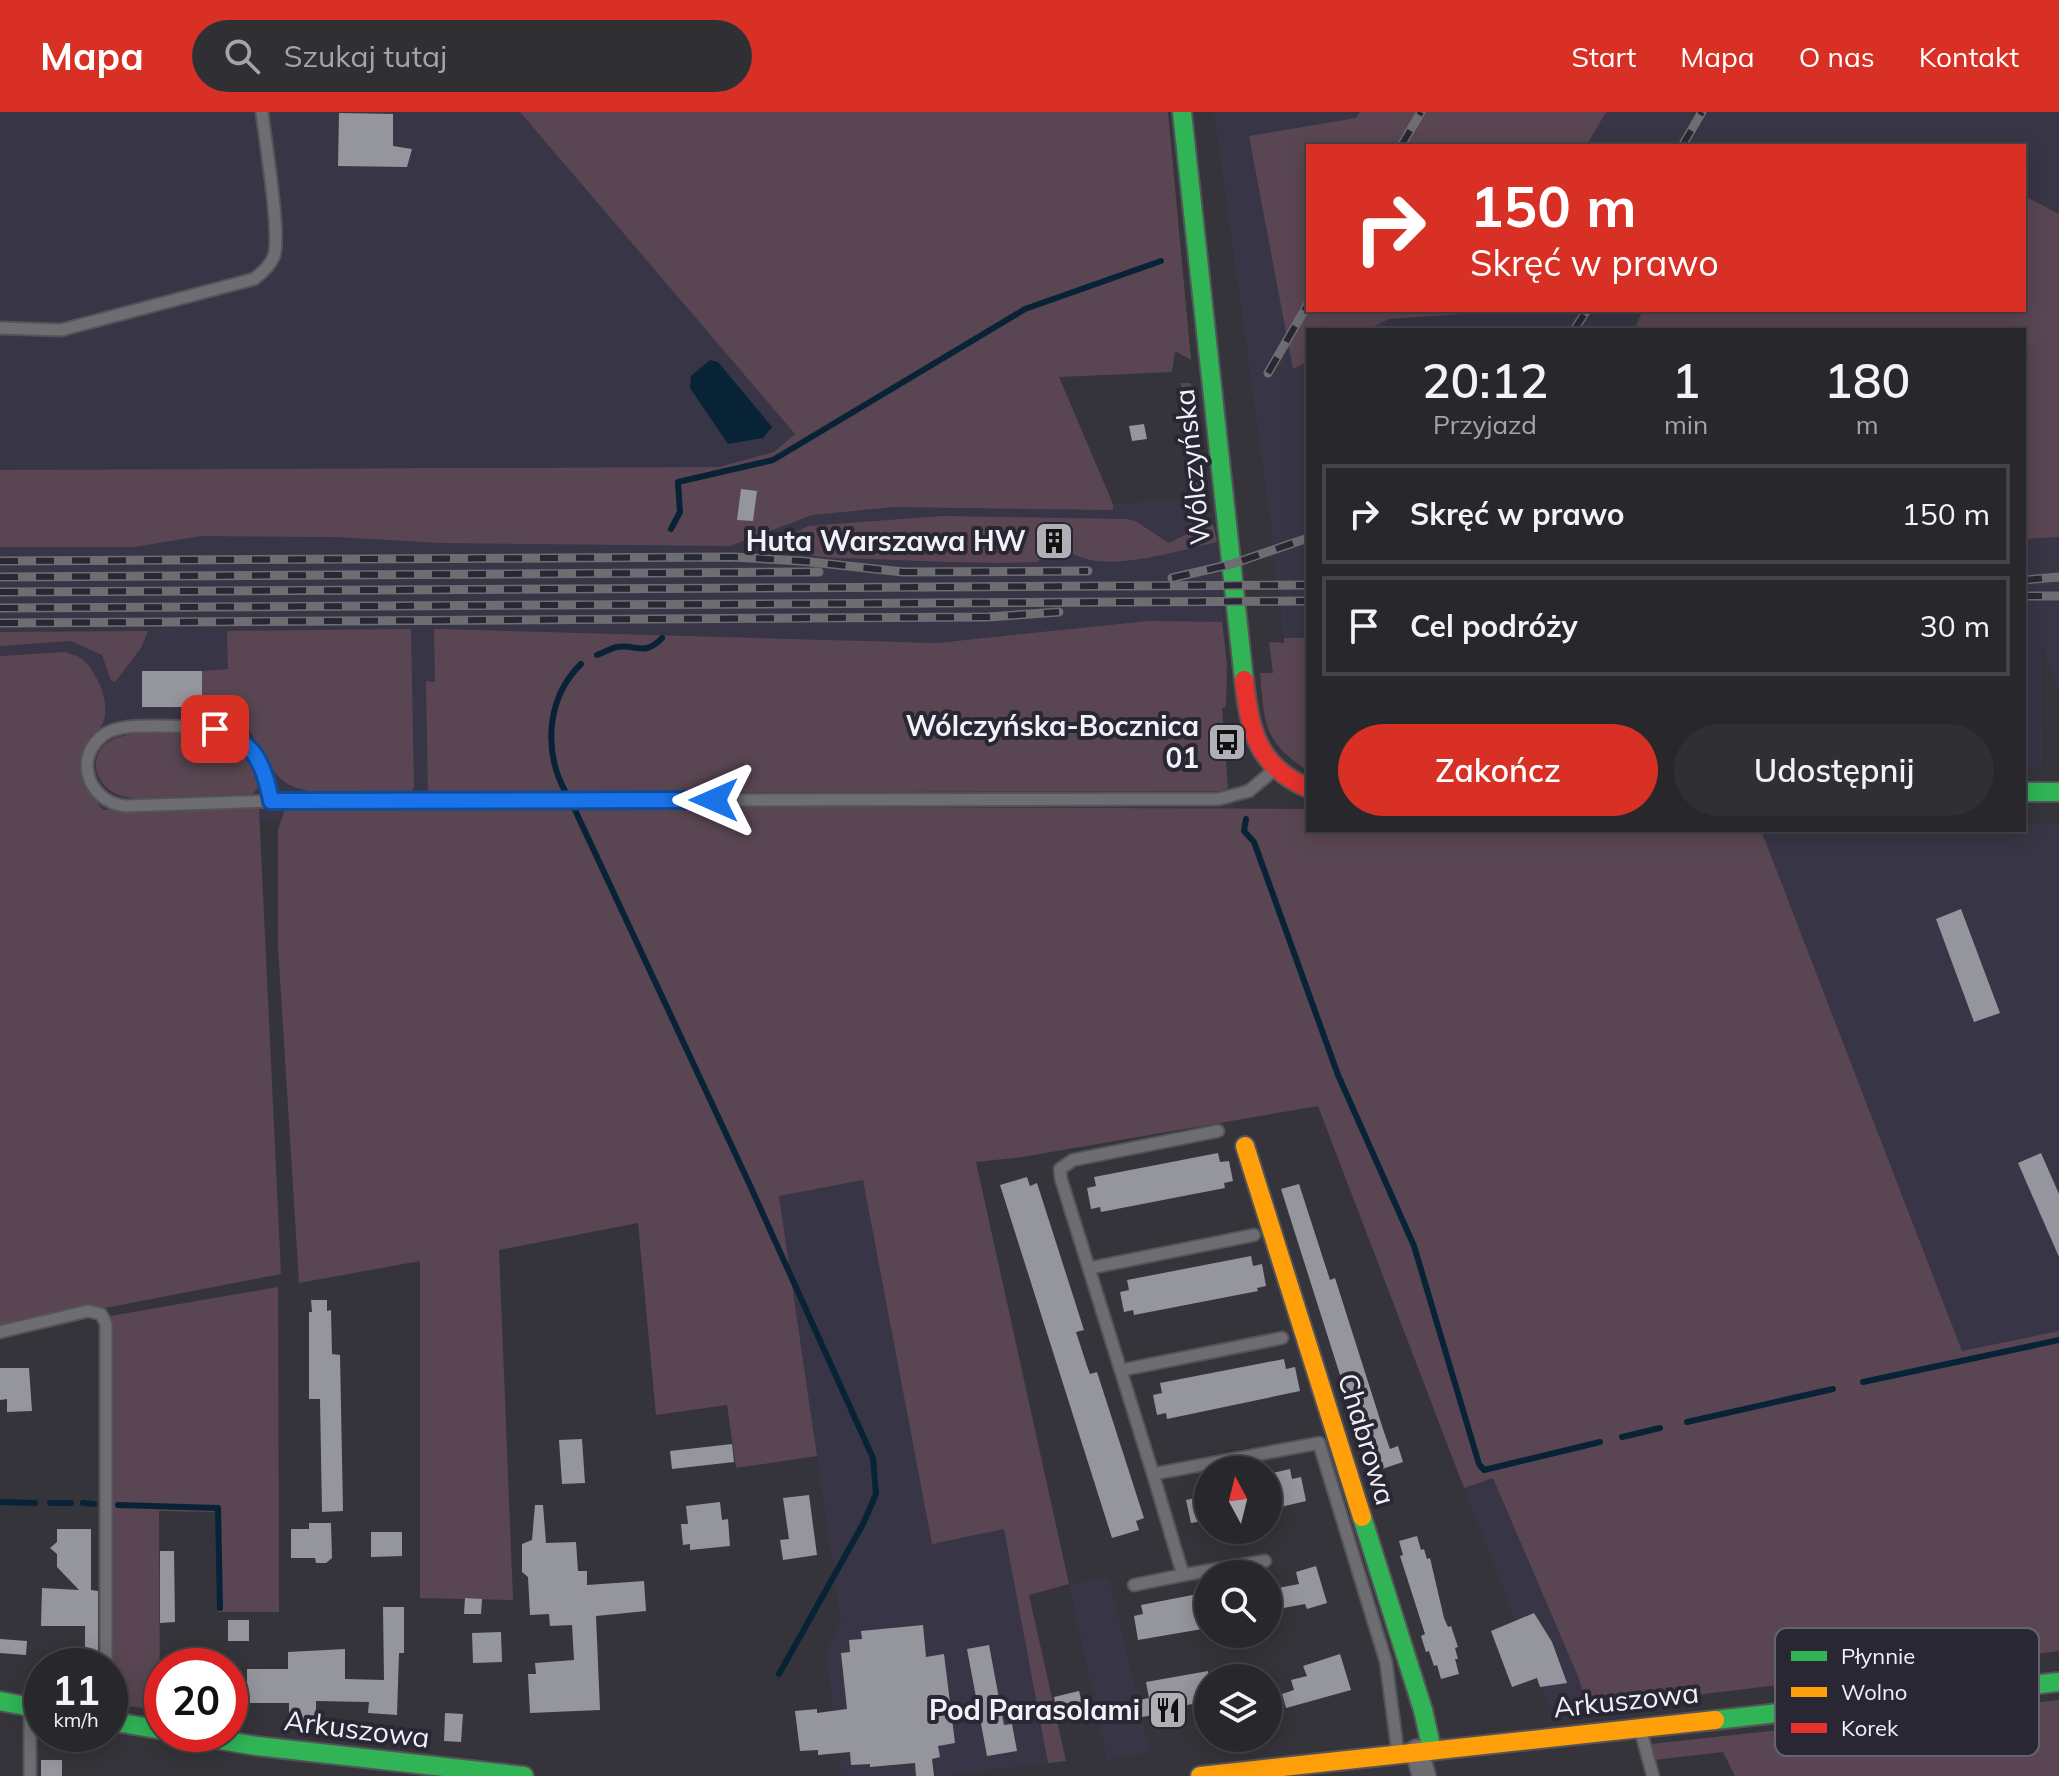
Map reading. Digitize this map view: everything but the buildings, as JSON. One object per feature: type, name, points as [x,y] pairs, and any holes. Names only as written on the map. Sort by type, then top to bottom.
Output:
[{"type":"street","name":"Wólczyńska","points":[[1182,112],[1248,717],[1254,739],[1275,770],[1306,787]]},
{"type":"street","points":[[2026,792],[2059,792]]},
{"type":"street","name":"Chabrowa","points":[[1245,1146],[1423,1710],[1416,1752]]},
{"type":"street","name":"Arkuszowa","points":[[2039,1684],[2059,1682]]},
{"type":"street","points":[[0,1701],[24,1706]]},
{"type":"street","name":"Arkuszowa","points":[[1200,1776],[1775,1713]]},
{"type":"street","name":"Arkuszowa","points":[[248,1744],[524,1776]]},
{"type":"street","points":[[1416,1752],[1424,1776]]},
{"type":"lane","points":[[0,328],[61,330],[254,279],[266,270],[275,254],[275,226],[262,112]]},
{"type":"lane","points":[[271,801],[262,764],[250,748],[235,735],[215,729],[170,726],[123,728],[102,736],[89,753],[87,763],[91,784],[96,794],[114,805],[271,801],[1219,799],[1249,791],[1275,770]]},
{"type":"lane","points":[[1183,1575],[1060,1169],[1065,1163],[1218,1131]]},
{"type":"lane","points":[[1090,1268],[1254,1235]]},
{"type":"lane","points":[[0,1332],[88,1311],[101,1314],[106,1324],[106,1648]]},
{"type":"lane","points":[[1122,1370],[1282,1338]]},
{"type":"lane","points":[[1153,1474],[1319,1443],[1416,1752]]},
{"type":"lane","points":[[1134,1585],[1194,1573]]},
{"type":"lane","points":[[1640,1727],[1653,1776]]},
{"type":"lane","points":[[30,1776],[32,1752]]},
{"type":"shaded area","points":[[0,112],[520,112],[795,434],[1109,495],[1113,504],[1206,497],[1217,542],[1227,665],[1226,707],[1222,708],[1228,788],[1236,809],[309,830],[281,820],[74,821],[65,652],[0,656]]},
{"type":"shaded area","points":[[520,112],[1168,112],[1191,360],[1175,351],[1172,372],[1059,377],[1113,510],[894,507],[812,515],[730,546],[442,543],[336,537],[201,536],[134,547],[0,547],[0,470],[719,467],[774,452],[795,434]]},
{"type":"shaded area","points":[[1214,112],[2059,112],[2059,691],[2041,644],[2042,767],[2026,767],[2026,328],[1306,328],[1306,638],[1284,638]]},
{"type":"shaded area","points":[[1360,112],[1606,112],[1587,144],[1306,144],[1306,312],[1491,312],[1389,319],[1371,328],[1306,328],[1306,362],[1293,369],[1249,136],[1356,118]]},
{"type":"shaded area","points":[[2026,197],[2059,214],[2059,537],[2026,539],[2026,328],[1635,328],[1642,312],[2026,312]]},
{"type":"shaded area","points":[[1181,383],[1190,383],[1196,393],[1206,497],[1194,498]]},
{"type":"shaded area","points":[[1193,513],[1207,515],[1217,542],[1120,561],[1083,558],[1069,551],[1069,532],[1040,532],[1041,557],[1038,562],[837,558],[784,548],[789,536],[808,526],[943,516],[1126,519],[1135,521],[1169,543],[1189,533]]},
{"type":"shaded area","points":[[1148,621],[1222,622],[1227,665],[1226,707],[1222,708],[1228,788],[1219,791],[428,793],[426,681],[435,682],[434,629],[937,643]]},
{"type":"shaded area","points":[[411,629],[414,787],[410,793],[323,793],[291,786],[276,774],[249,730],[206,722],[202,707],[202,671],[228,669],[227,631]]},
{"type":"shaded area","points":[[148,631],[141,648],[115,682],[111,680],[102,655],[71,641],[0,646],[0,632]]},
{"type":"shaded area","points":[[1284,638],[1306,638],[1306,770],[1274,740],[1265,718],[1260,673],[1273,673],[1269,642],[1284,643]]},
{"type":"shaded area","points":[[65,652],[88,665],[105,701],[104,720],[86,746],[82,765],[86,784],[103,810],[259,809],[281,1274],[100,1309],[90,1305],[0,1328],[0,656]]},
{"type":"shaded area","points":[[137,733],[206,734],[222,739],[248,757],[258,775],[258,787],[252,794],[140,798],[115,794],[98,776],[96,764],[99,752],[118,737]]},
{"type":"shaded area","points":[[286,807],[1306,809],[1306,832],[1762,832],[1962,1351],[2059,1331],[2059,1651],[2039,1653],[2039,1628],[1775,1628],[1775,1685],[1589,1708],[1493,1478],[1464,1488],[1318,1106],[1022,1157],[976,1162],[1069,1584],[1029,1595],[1066,1761],[1048,1763],[1004,1529],[932,1544],[863,1180],[779,1196],[817,1456],[736,1468],[727,1405],[656,1415],[638,1223],[499,1250],[513,1600],[420,1598],[420,1261],[299,1283],[278,947],[278,829]]},
{"type":"shaded area","points":[[2059,823],[2059,1331],[1962,1351],[1762,832],[2026,832],[2026,824]]},
{"type":"shaded area","points":[[863,1180],[932,1543],[1004,1529],[1048,1763],[946,1776],[841,1776],[826,1651],[841,1622],[779,1195]]},
{"type":"shaded area","points":[[278,1287],[279,1612],[218,1612],[217,1512],[159,1511],[160,1648],[144,1648],[144,1708],[128,1706],[128,1648],[110,1648],[110,1316]]},
{"type":"shaded area","points":[[1493,1478],[1589,1704],[1549,1708],[1464,1488]]},
{"type":"shaded area","points":[[1109,1577],[1150,1753],[1107,1760],[1069,1584]]},
{"type":"shaded area","points":[[2059,1700],[2059,1776],[1735,1776],[1723,1752],[1654,1760],[1650,1744],[1775,1731],[1775,1756],[2039,1756],[2039,1702]]},
{"type":"water","points":[[710,360],[718,362],[772,427],[763,438],[728,444],[690,388],[691,376]]},
{"type":"waterway","points":[[671,529],[680,512],[678,482],[773,460],[1025,309],[1161,261]]},
{"type":"waterway","points":[[597,655],[617,647],[650,647],[662,638]]},
{"type":"waterway","points":[[565,791],[553,758],[552,724],[561,692],[581,664]]},
{"type":"waterway","points":[[575,810],[873,1458],[876,1494],[863,1524],[779,1674]]},
{"type":"waterway","points":[[1246,819],[1244,831],[1254,842],[1338,1075],[1414,1246],[1479,1464],[1484,1470],[1600,1442]]},
{"type":"waterway","points":[[1863,1382],[2059,1340]]},
{"type":"waterway","points":[[1687,1422],[1833,1389]]},
{"type":"waterway","points":[[1622,1437],[1660,1428]]},
{"type":"waterway","points":[[0,1502],[35,1503]]},
{"type":"waterway","points":[[50,1503],[71,1503]]},
{"type":"waterway","points":[[83,1503],[94,1504]]},
{"type":"waterway","points":[[118,1505],[218,1508],[220,1608]]},
{"type":"railway","points":[[1402,144],[1421,112]]},
{"type":"railway","points":[[1683,144],[1702,112]]},
{"type":"railway","points":[[1268,373],[1306,307]]},
{"type":"railway","points":[[1575,328],[1586,312]]},
{"type":"railway","points":[[1172,578],[1232,564],[1306,539]]},
{"type":"railway","points":[[0,561],[733,557],[903,572],[1088,571]]},
{"type":"railway","points":[[0,577],[819,572]]},
{"type":"railway","points":[[2026,580],[2059,577]]},
{"type":"railway","points":[[0,592],[1306,585]]},
{"type":"railway","points":[[2026,596],[2059,596]]},
{"type":"railway","points":[[0,608],[1306,601]]},
{"type":"railway","points":[[0,623],[988,617],[1059,612]]},
{"type":"traffic: fast","points":[[1182,112],[1244,680]]},
{"type":"traffic: fast","points":[[2026,792],[2059,792]]},
{"type":"traffic: fast","points":[[1362,1517],[1423,1710],[1432,1750]]},
{"type":"traffic: fast","points":[[2039,1684],[2059,1682]]},
{"type":"traffic: fast","points":[[0,1701],[24,1706]]},
{"type":"traffic: fast","points":[[1715,1720],[1775,1713]]},
{"type":"traffic: fast","points":[[128,1724],[144,1727]]},
{"type":"traffic: fast","points":[[248,1744],[524,1776]]},
{"type":"traffic: slow","points":[[1245,1146],[1362,1517]]},
{"type":"traffic: slow","points":[[1200,1776],[1715,1720]]},
{"type":"traffic: jam","points":[[1244,680],[1249,715],[1259,745],[1277,769],[1306,787]]},
{"type":"place","name":"Huta Warszawa HW","points":[[1054,541]]},
{"type":"place","name":"Wólczyńska-Bocznica 01","points":[[1227,742]]},
{"type":"place","name":"Pod Parasolami","points":[[1168,1710]]},
{"type":"route","points":[[215,729],[235,735],[250,748],[262,764],[271,801],[714,800]]}]
